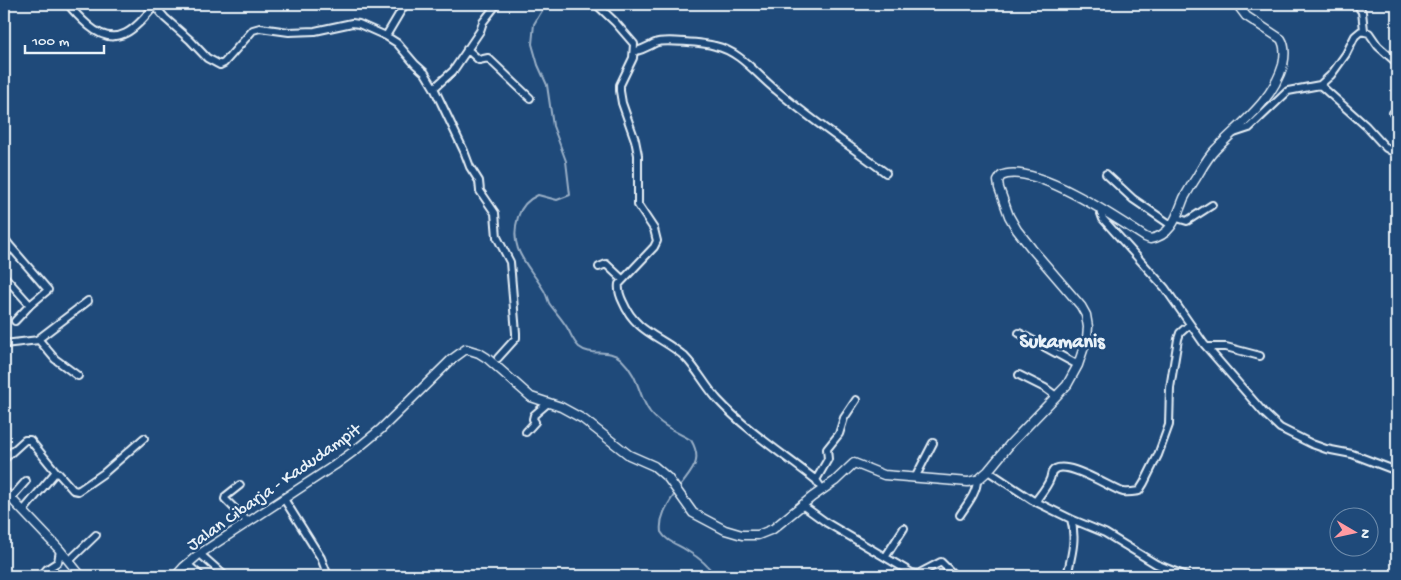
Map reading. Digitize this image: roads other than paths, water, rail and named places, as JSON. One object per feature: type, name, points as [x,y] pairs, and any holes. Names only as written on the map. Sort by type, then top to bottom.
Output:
[{"type":"street","points":[[68,4],[77,16],[98,33],[112,37],[128,32],[144,20],[154,4],[165,18],[207,58],[220,65],[253,30],[260,28],[289,32],[315,31],[352,22],[386,36],[397,44],[425,72],[470,167],[479,181],[480,192],[495,213],[497,236],[510,262],[516,332],[516,338],[498,358]]},
{"type":"street","points":[[386,36],[405,4]]},
{"type":"street","points":[[434,88],[453,72],[480,31],[483,22],[497,4]]},
{"type":"street","points":[[596,4],[625,32],[634,44],[634,52],[620,86],[621,97],[638,155],[640,175],[638,205],[654,229],[657,242],[622,279],[619,286],[620,296],[630,316],[642,328],[684,356],[718,400],[768,443],[816,480],[822,489]]},
{"type":"street","points":[[960,515],[976,488],[977,480],[988,472],[1067,385],[1078,366],[1087,338],[1086,315],[1076,298],[1017,230],[998,188],[998,181],[1001,176],[1012,174],[1055,184],[1150,239],[1163,235],[1177,218],[1185,197],[1206,160],[1258,108],[1276,84],[1284,60],[1284,44],[1281,39],[1246,16],[1237,4]]},
{"type":"street","points":[[1357,4],[1362,12],[1364,30]]},
{"type":"street","points":[[1234,133],[1249,128],[1288,91],[1320,85],[1340,64],[1358,32],[1364,30]]},
{"type":"street","points":[[1364,30],[1397,63]]},
{"type":"street","points":[[634,52],[650,47],[655,42],[717,46],[728,51],[746,62],[776,90],[886,173]]},
{"type":"street","points":[[467,49],[479,60],[488,58],[530,98]]},
{"type":"street","points":[[1320,85],[1366,126],[1386,148],[1394,152],[1397,151]]},
{"type":"street","points":[[1106,174],[1133,199],[1171,225]]},
{"type":"street","points":[[1177,218],[1187,221],[1212,205]]},
{"type":"street","points":[[1099,208],[1103,219],[1165,288],[1207,347],[1280,428],[1312,444],[1352,454],[1397,471]]},
{"type":"street","points":[[4,238],[48,290],[15,321]]},
{"type":"street","points":[[4,257],[11,247]]},
{"type":"street","points":[[599,266],[606,264],[622,279]]},
{"type":"street","points":[[4,276],[30,305]]},
{"type":"street","points":[[4,344],[37,340],[88,301]]},
{"type":"street","points":[[1035,502],[1056,468],[1068,468],[1084,473],[1126,493],[1139,491],[1158,455],[1169,425],[1170,388],[1178,338],[1180,333],[1190,324]]},
{"type":"street","points":[[1019,333],[1078,366]]},
{"type":"street","points":[[37,340],[41,341],[55,359],[78,376]]},
{"type":"street","points":[[1207,347],[1226,347],[1260,356]]},
{"type":"street","name":"Jalan Cibarja - Kadudampit","points":[[176,576],[200,554],[358,448],[381,429],[451,360],[466,349],[480,353],[488,358],[531,397],[561,406],[583,420],[629,455],[654,466],[668,478],[693,513],[725,530],[749,536],[773,529],[822,489],[835,481],[854,463],[884,475],[968,482],[977,480]]},
{"type":"street","points":[[1019,375],[1045,388],[1056,396]]},
{"type":"street","points":[[816,480],[828,458],[828,449],[839,434],[841,423],[856,400]]},
{"type":"street","points":[[526,432],[535,422],[533,419],[534,415],[548,403]]},
{"type":"street","points":[[4,460],[24,440],[30,440],[73,490],[78,491],[104,473],[144,438]]},
{"type":"street","points":[[915,478],[933,443]]},
{"type":"street","points":[[988,472],[1035,502],[1106,533],[1156,564],[1186,576]]},
{"type":"street","points":[[23,511],[53,475],[57,473]]},
{"type":"street","points":[[11,498],[26,481]]},
{"type":"street","points":[[240,485],[226,496],[225,499],[248,522]]},
{"type":"street","points":[[4,491],[60,550],[81,576]]},
{"type":"street","points":[[284,499],[321,558],[328,576]]},
{"type":"street","points":[[802,505],[912,573],[925,574],[942,562],[955,576]]},
{"type":"street","points":[[1067,576],[1074,537],[1071,519]]},
{"type":"street","points":[[886,556],[904,528]]},
{"type":"street","points":[[69,561],[96,535]]},
{"type":"street","points":[[41,576],[47,569],[58,562],[60,550]]},
{"type":"street","points":[[200,554],[225,576]]},
{"type":"street","points":[[187,564],[201,576]]},
{"type":"waterway","points":[[546,4],[534,24],[532,44],[538,65],[547,85],[553,126],[566,161],[570,195],[557,200],[538,195],[526,204],[518,217],[516,229],[518,248],[521,256],[544,291],[549,303],[565,324],[577,345],[589,352],[611,354],[621,359],[632,373],[643,400],[654,417],[664,425],[691,440],[695,448],[696,460],[679,488]]},
{"type":"waterway","points":[[676,492],[663,515],[661,532],[669,541],[703,562],[715,576]]},
{"type":"district","name":"Sukamanis","points":[[1062,340]]}]
